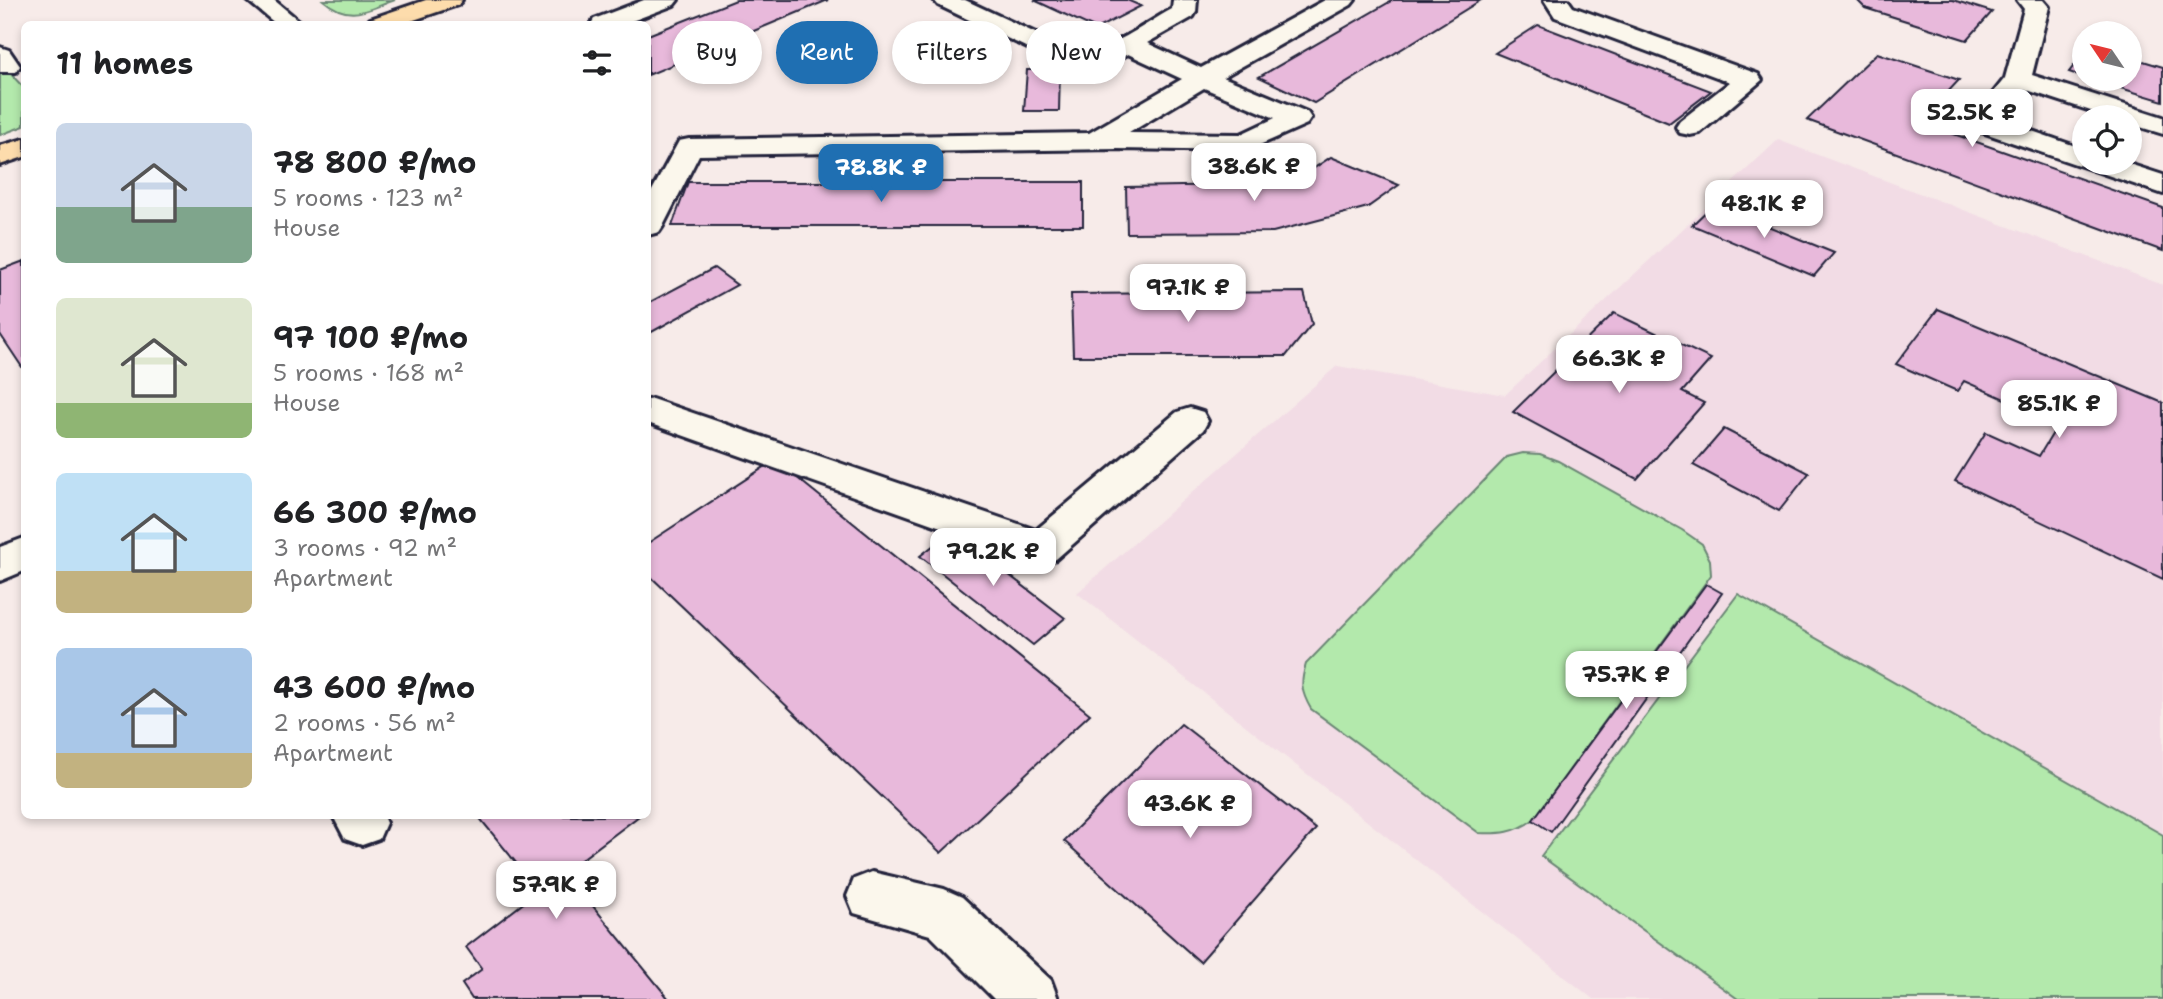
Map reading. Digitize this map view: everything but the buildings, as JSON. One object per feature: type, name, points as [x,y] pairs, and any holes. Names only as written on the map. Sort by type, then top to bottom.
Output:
[{"type":"main road","points":[[388,21],[450,0]]},
{"type":"main road","points":[[0,156],[21,148]]},
{"type":"lane","points":[[259,0],[286,21]]},
{"type":"lane","points":[[611,21],[666,0]]},
{"type":"lane","points":[[946,0],[1074,61],[1097,59],[1128,44],[1184,12],[1185,0]]},
{"type":"lane","points":[[1093,142],[1343,0]]},
{"type":"lane","points":[[1556,0],[1564,12],[1749,80],[1690,127]]},
{"type":"lane","points":[[2029,0],[2037,7],[2018,79],[1983,123],[2072,154]]},
{"type":"lane","points":[[651,220],[689,147],[1246,143],[1297,118],[1128,44]]},
{"type":"lane","points":[[2018,79],[2163,126]]},
{"type":"lane","points":[[2133,175],[2163,185]]},
{"type":"lane","points":[[651,411],[1042,548],[1190,421]]},
{"type":"lane","points":[[0,565],[21,555]]},
{"type":"lane","points":[[872,896],[944,914],[1032,999]]},
{"type":"shaded area","points":[[1778,140],[2163,285],[2163,999],[1593,999],[1077,593],[1337,366],[1505,395]]},
{"type":"green space","points":[[323,0],[395,0],[350,13]]},
{"type":"green space","points":[[8,71],[21,85],[21,127],[0,135],[0,74]]},
{"type":"green space","points":[[1523,453],[1540,454],[1558,461],[1682,530],[1702,544],[1710,560],[1711,575],[1533,820],[1507,832],[1479,833],[1311,709],[1303,692],[1303,677],[1306,664],[1507,457]]},
{"type":"green space","points":[[1738,594],[2163,835],[2163,999],[1738,999],[1541,856]]}]
